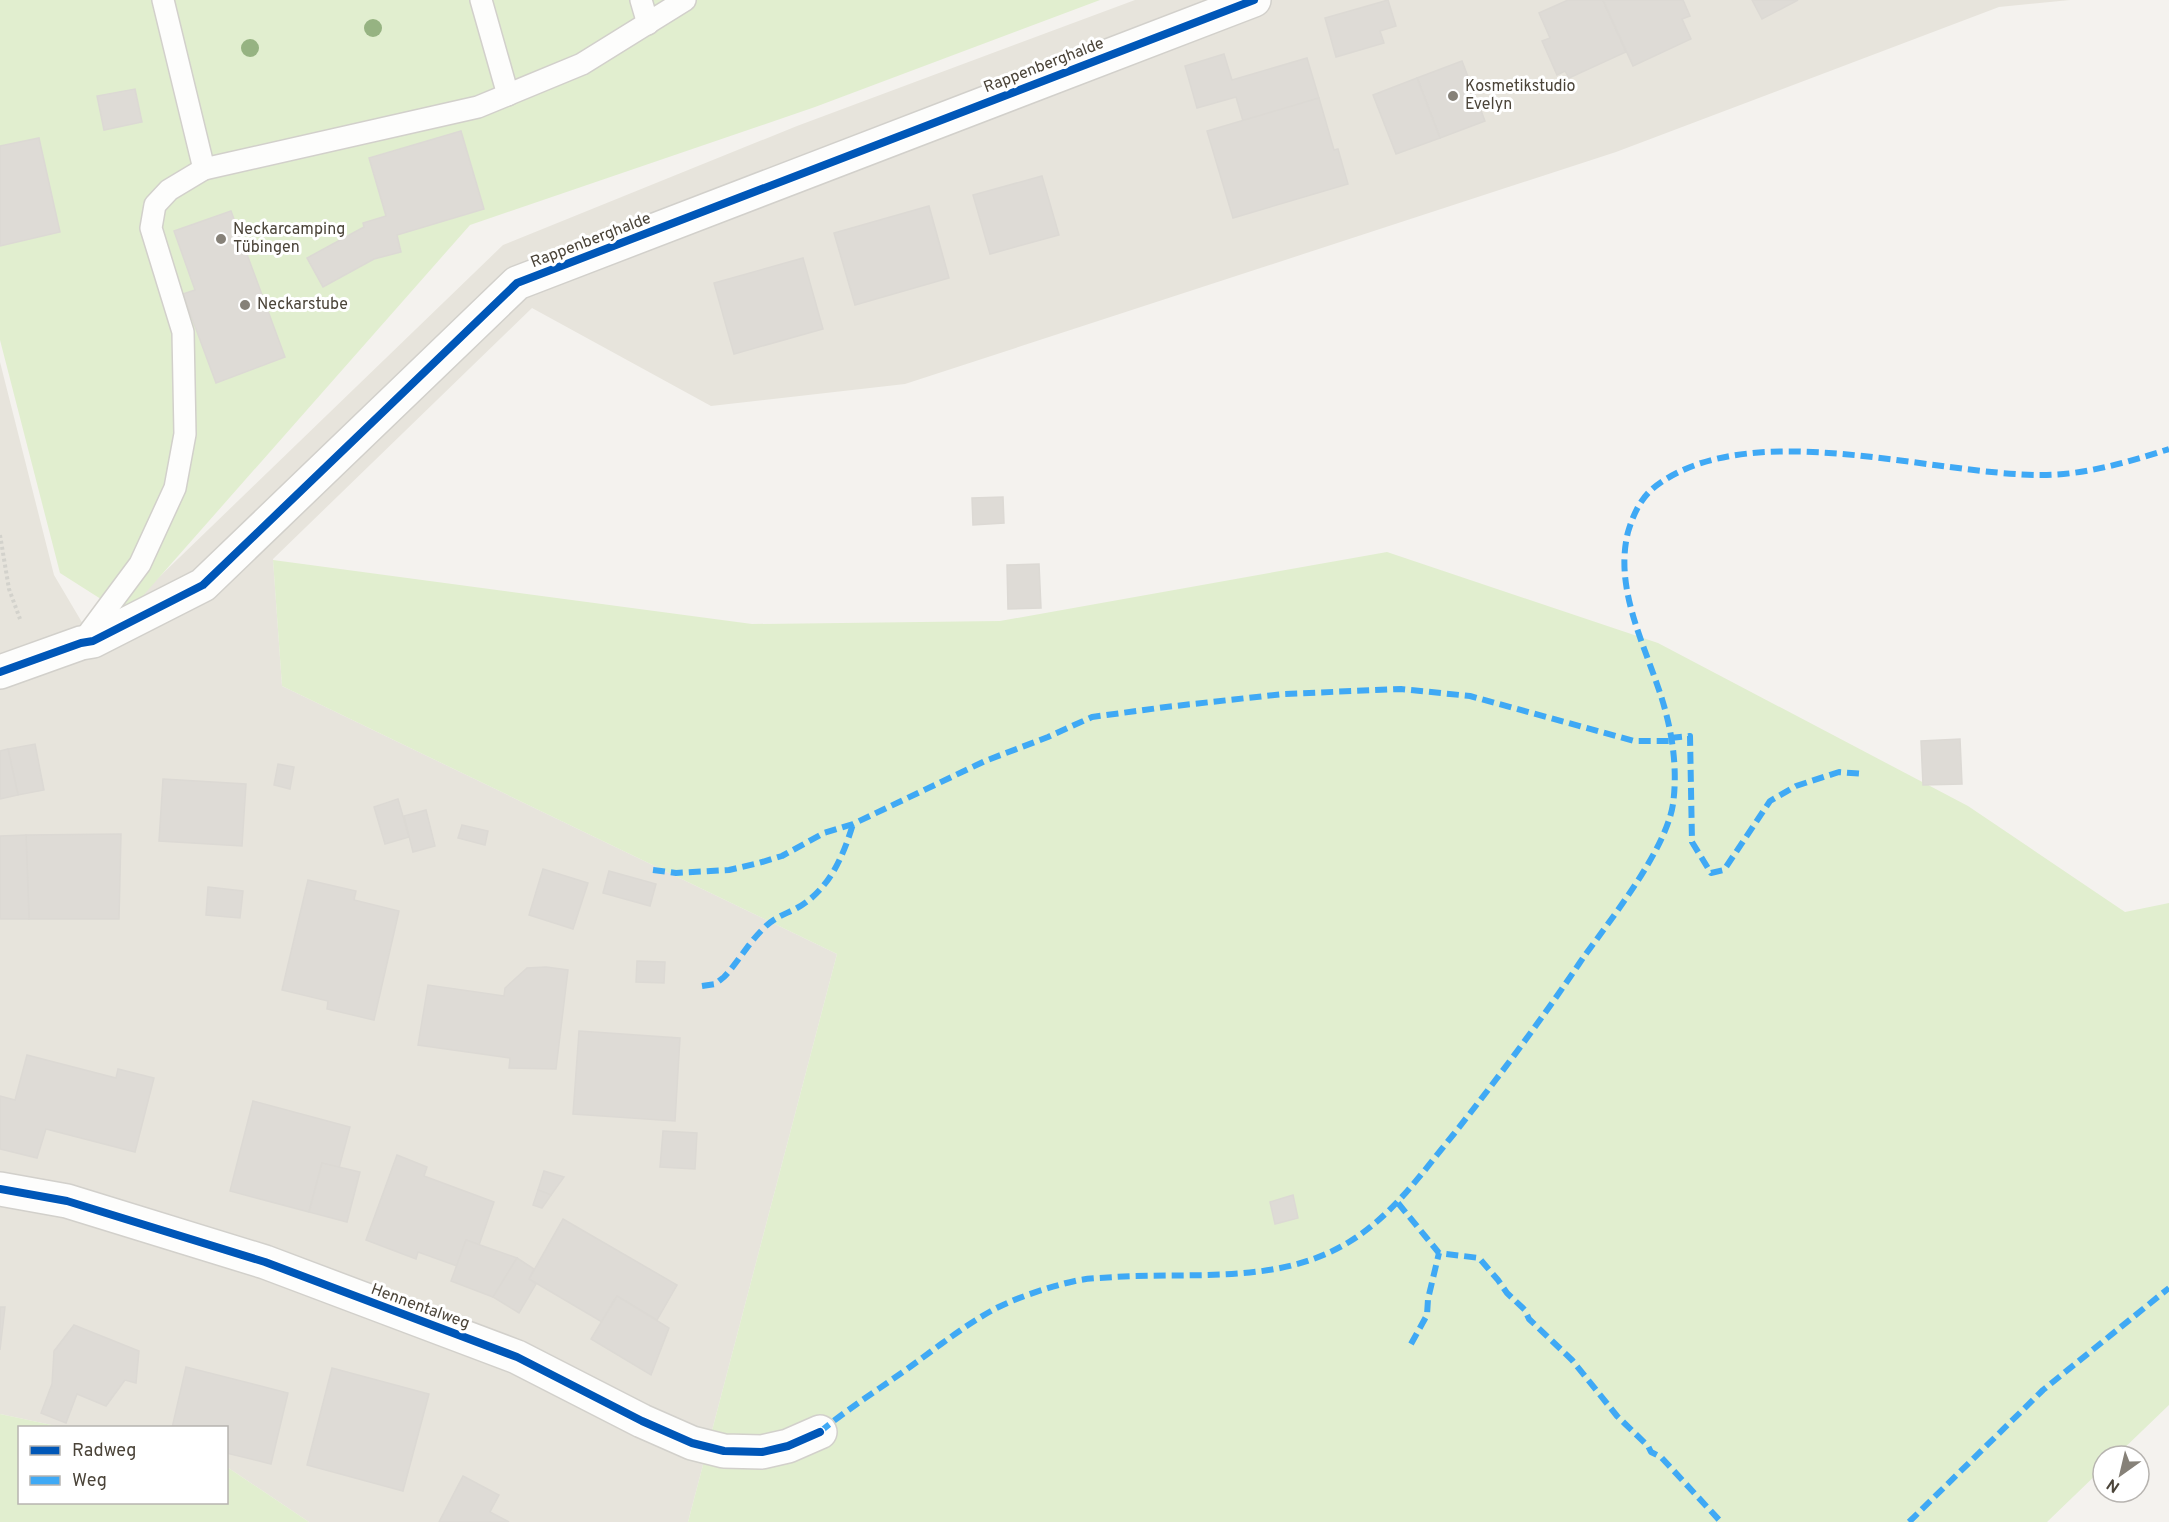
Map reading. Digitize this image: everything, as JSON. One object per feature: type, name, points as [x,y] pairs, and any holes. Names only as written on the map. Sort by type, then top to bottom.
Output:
[{"type":"street","name":"Rappenberghalde","points":[[0,672],[81,643],[93,641],[203,585],[517,283],[1254,0]]},
{"type":"street","name":"Hennentalweg","points":[[0,1189],[67,1202],[265,1262],[517,1357],[642,1421],[692,1443],[724,1451],[762,1452],[788,1446],[820,1432]]},
{"type":"lane","points":[[163,0],[204,169]]},
{"type":"lane","points":[[481,0],[508,95]]},
{"type":"lane","points":[[641,0],[648,24]]},
{"type":"lane","points":[[81,643],[140,564],[175,488],[185,434],[183,332],[151,228],[155,205],[169,190],[204,169],[478,106],[508,95],[582,64],[685,0]]},
{"type":"path","points":[[0,536],[9,589]]},
{"type":"shaded area","points":[[1135,0],[2070,0],[1999,7],[1616,152],[905,384],[711,406],[532,308],[273,559],[282,686],[837,954],[688,1522],[309,1522],[228,1468],[228,1426],[56,1426],[0,1414],[0,362],[54,575],[93,641],[503,245],[797,126]]},
{"type":"green space","points":[[0,0],[1100,0],[815,107],[470,225],[126,615],[60,573],[0,340]]},
{"type":"green space","points":[[1387,552],[1658,643],[1968,806],[2125,912],[2169,903],[2169,1405],[2128,1444],[2091,1444],[2091,1480],[2047,1522],[688,1522],[837,954],[282,686],[273,560],[752,624],[1000,621]]},
{"type":"green space","points":[[0,1414],[56,1426],[18,1426],[18,1504],[228,1504],[228,1468],[309,1522],[0,1522]]},
{"type":"building","points":[[1388,0],[1396,26],[1380,31],[1384,43],[1336,57],[1325,18]]},
{"type":"building","points":[[1568,0],[1603,0],[1626,52],[1569,78],[1565,71],[1557,75],[1542,41],[1550,38],[1539,13]]},
{"type":"building","points":[[1603,0],[1683,0],[1690,16],[1682,19],[1691,39],[1633,66]]},
{"type":"building","points":[[1752,0],[1798,0],[1762,19]]},
{"type":"building","points":[[1224,54],[1232,80],[1307,58],[1319,98],[1243,121],[1236,97],[1197,108],[1185,66]]},
{"type":"building","points":[[1462,61],[1485,121],[1440,138],[1417,78]]},
{"type":"building","points":[[1417,78],[1440,138],[1396,154],[1373,95]]},
{"type":"building","points":[[135,89],[142,122],[104,130],[97,96]]},
{"type":"building","points":[[1319,98],[1334,150],[1338,149],[1348,184],[1233,218],[1207,131]]},
{"type":"building","points":[[461,131],[484,209],[397,235],[401,252],[374,259],[323,287],[307,258],[364,227],[363,223],[386,216],[369,158]]},
{"type":"building","points":[[39,138],[60,232],[0,246],[0,146]]},
{"type":"building","points":[[1042,176],[1059,235],[990,254],[973,195]]},
{"type":"building","points":[[929,206],[949,278],[855,305],[834,233]]},
{"type":"building","points":[[231,211],[285,357],[216,383],[183,294],[195,290],[174,231]]},
{"type":"building","points":[[803,258],[823,329],[734,354],[714,283]]},
{"type":"building","points":[[1003,497],[1004,523],[973,525],[972,498]]},
{"type":"building","points":[[1039,564],[1041,608],[1008,609],[1007,565]]},
{"type":"building","points":[[1960,739],[1962,784],[1923,785],[1921,741]]},
{"type":"building","points":[[35,744],[44,790],[18,795],[8,749]]},
{"type":"building","points":[[8,749],[18,795],[0,799],[0,751]]},
{"type":"building","points":[[278,764],[294,767],[290,789],[274,785]]},
{"type":"building","points":[[163,779],[246,784],[242,846],[159,841]]},
{"type":"building","points":[[398,799],[409,837],[385,844],[374,807]]},
{"type":"building","points":[[426,810],[435,846],[413,852],[404,816]]},
{"type":"building","points":[[462,825],[488,831],[485,845],[458,838]]},
{"type":"building","points":[[121,834],[119,919],[29,919],[26,835]]},
{"type":"building","points":[[26,835],[29,919],[0,919],[0,836]]},
{"type":"building","points":[[543,869],[588,883],[573,929],[529,915]]},
{"type":"building","points":[[609,871],[656,884],[650,906],[603,893]]},
{"type":"building","points":[[308,880],[356,891],[354,900],[399,911],[374,1020],[327,1009],[328,1001],[282,990]]},
{"type":"building","points":[[208,887],[243,891],[240,918],[206,915]]},
{"type":"building","points":[[637,961],[665,962],[664,983],[636,982]]},
{"type":"building","points":[[546,967],[568,970],[556,1069],[509,1068],[510,1058],[418,1045],[428,985],[504,996],[505,988],[527,968]]},
{"type":"building","points":[[579,1031],[680,1038],[675,1121],[573,1114]]},
{"type":"building","points":[[27,1055],[116,1078],[118,1069],[154,1078],[135,1152],[46,1129],[37,1158],[0,1149],[0,1096],[15,1100]]},
{"type":"building","points":[[253,1101],[350,1127],[339,1168],[322,1163],[309,1212],[230,1191]]},
{"type":"building","points":[[663,1131],[697,1133],[695,1169],[660,1167]]},
{"type":"building","points":[[397,1155],[427,1167],[424,1176],[494,1202],[479,1245],[466,1240],[457,1266],[418,1252],[416,1259],[366,1240]]},
{"type":"building","points":[[322,1163],[360,1172],[347,1222],[309,1212]]},
{"type":"building","points":[[544,1171],[564,1177],[551,1195],[538,1190]]},
{"type":"building","points":[[538,1190],[551,1195],[542,1208],[533,1205]]},
{"type":"building","points":[[1293,1195],[1298,1218],[1275,1224],[1270,1202]]},
{"type":"building","points":[[563,1219],[677,1285],[657,1320],[617,1296],[602,1322],[529,1279]]},
{"type":"building","points":[[466,1240],[517,1258],[493,1297],[451,1281]]},
{"type":"building","points":[[517,1258],[534,1269],[529,1279],[536,1284],[519,1313],[493,1297]]},
{"type":"building","points":[[617,1296],[669,1328],[651,1375],[591,1339]]},
{"type":"building","points":[[0,1307],[5,1307],[0,1350]]},
{"type":"building","points":[[74,1325],[139,1351],[136,1383],[125,1380],[106,1406],[77,1394],[66,1423],[41,1413],[52,1384],[54,1351]]},
{"type":"building","points":[[186,1367],[288,1393],[271,1464],[228,1453],[228,1426],[172,1426]]},
{"type":"building","points":[[332,1368],[429,1394],[403,1491],[307,1465]]},
{"type":"building","points":[[463,1476],[499,1495],[490,1512],[509,1522],[439,1522]]},
{"type":"marked path","points":[[820,1432],[956,1333],[991,1311],[1032,1293],[1085,1279],[1235,1274],[1294,1265],[1322,1256],[1349,1242],[1393,1207],[1406,1193],[1487,1092],[1622,904],[1649,863],[1668,822],[1674,790],[1671,736],[1661,696],[1633,615],[1625,574],[1625,553],[1633,518],[1644,499],[1660,483],[1699,464],[1744,454],[1794,451],[1845,454],[1998,473],[2042,475],[2090,470],[2169,449]]},
{"type":"marked path","points":[[653,870],[676,873],[729,870],[782,856],[824,833],[853,824],[985,761],[1092,717],[1166,707],[1283,694],[1401,689],[1470,696],[1634,741],[1672,741]]},
{"type":"marked path","points":[[1670,738],[1690,736],[1692,842],[1711,873],[1724,870],[1770,801],[1796,786],[1839,772],[1864,774]]},
{"type":"marked path","points":[[702,986],[715,984],[724,977],[769,924],[808,901],[818,892],[833,872],[845,849],[853,824]]},
{"type":"marked path","points":[[1398,1203],[1439,1253],[1479,1258],[1507,1293],[1525,1310],[1529,1319],[1572,1360],[1617,1416],[1648,1446],[1651,1452],[1661,1457],[1721,1522]]},
{"type":"marked path","points":[[1411,1344],[1427,1315],[1428,1299],[1439,1253]]},
{"type":"marked path","points":[[1909,1522],[2043,1390],[2169,1288]]},
{"type":"cycle path","points":[[0,672],[81,643],[93,641],[203,585],[517,283],[1254,0]]},
{"type":"cycle path","points":[[0,1189],[67,1201],[265,1262],[517,1357],[642,1421],[692,1443],[724,1451],[762,1452],[788,1446],[820,1432]]},
{"type":"place","name":"Kosmetikstudio Evelyn","points":[[1453,96]]},
{"type":"place","name":"Neckarcamping Tübingen","points":[[221,239]]},
{"type":"place","name":"Neckarstube","points":[[245,305]]}]
